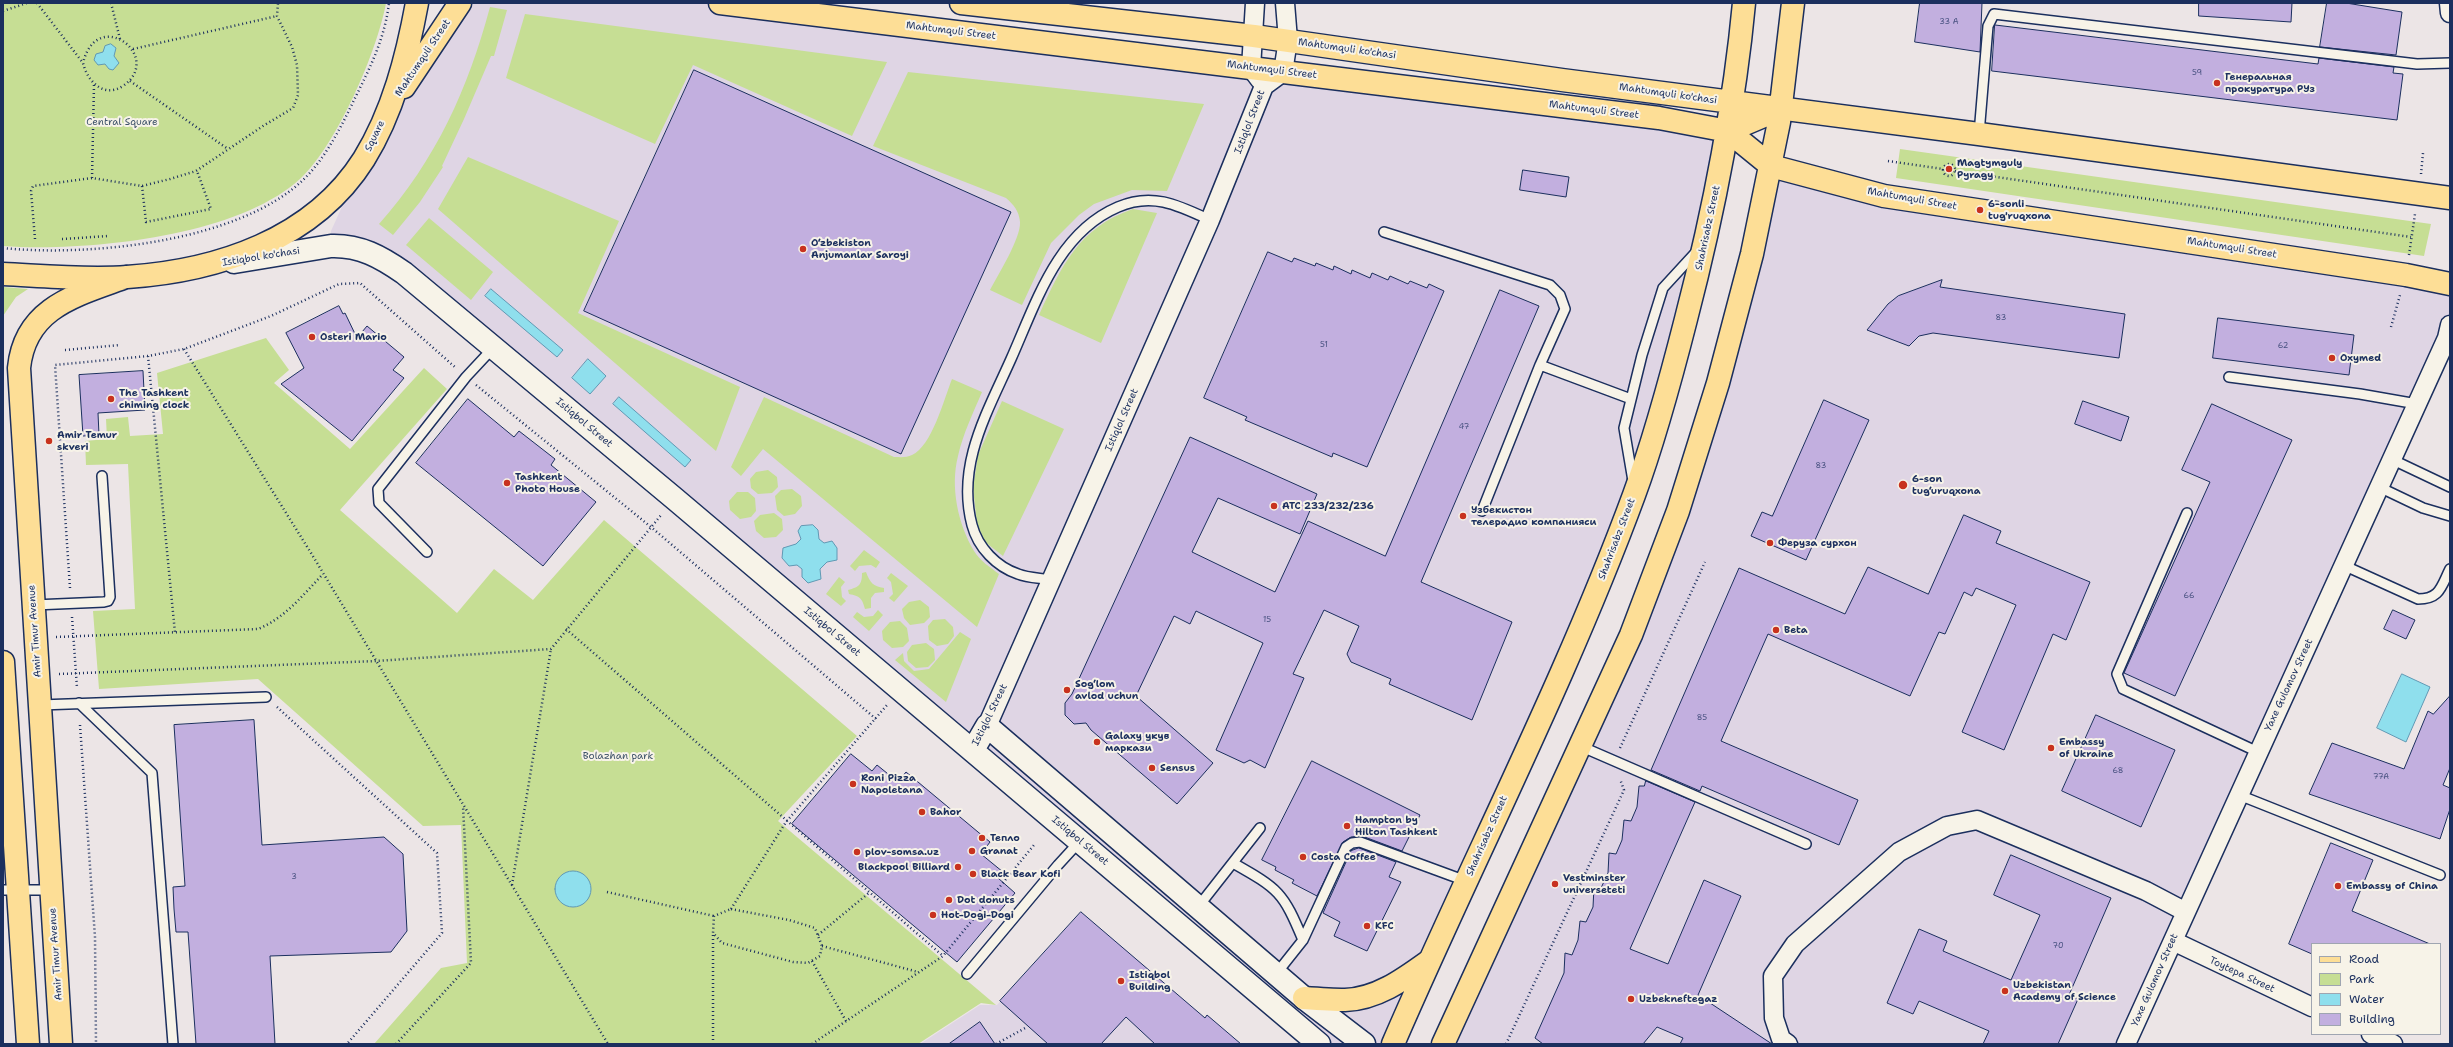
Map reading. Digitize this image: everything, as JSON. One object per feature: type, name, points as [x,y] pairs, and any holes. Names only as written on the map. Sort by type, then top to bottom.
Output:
[{"type":"main road","points":[[386,113],[404,64],[417,3]]},
{"type":"main road","name":"Mahtumquli Street","points":[[386,113],[460,3]]},
{"type":"main road","name":"Mahtumquli Street","points":[[720,3],[1659,118],[1728,131],[1771,166],[1884,196],[2406,274],[2450,284]]},
{"type":"main road","name":"Mahtumquli ko'chasi","points":[[961,3],[1288,40],[1733,103]]},
{"type":"main road","name":"Shahrisabz Street","points":[[1393,1044],[1588,612],[1635,492],[1674,366],[1707,239],[1733,103],[1744,3]]},
{"type":"main road","points":[[1443,1044],[1630,635],[1678,511],[1722,369],[1752,254],[1771,166],[1781,109],[1793,3]]},
{"type":"main road","points":[[1733,103],[1979,134],[2450,198]]},
{"type":"main road","points":[[1728,131],[1781,109]]},
{"type":"main road","name":"Square","points":[[126,277],[191,269],[251,251],[285,234],[315,214],[329,201],[363,160],[386,113]]},
{"type":"main road","points":[[3,274],[126,277]]},
{"type":"main road","name":"Amir Timur Avenue","points":[[61,1044],[18,376],[21,353],[31,331],[54,307],[77,295],[126,277]]},
{"type":"main road","points":[[3,662],[10,890],[28,1044]]},
{"type":"main road","points":[[1304,998],[1346,1000],[1364,997],[1394,985],[1430,960]]},
{"type":"street","points":[[1255,3],[1252,68],[1264,86],[1283,72],[1288,40],[1284,3]]},
{"type":"street","points":[[2449,3],[2450,13]]},
{"type":"street","name":"Istiqlol Street","points":[[973,750],[987,726],[1210,220],[1264,86]]},
{"type":"street","name":"Istiqbol ko'chasi","points":[[191,269],[331,246],[357,248],[381,258],[404,273],[494,347]]},
{"type":"street","name":"Yaxe Gulomov Street","points":[[2126,1044],[2447,338],[2450,325]]},
{"type":"street","name":"Istiqbol Street","points":[[494,347],[973,750],[1319,1044]]},
{"type":"street","points":[[987,726],[1304,998],[1364,1044]]},
{"type":"street","points":[[1788,1044],[1781,1039],[1774,1018],[1773,976],[1795,944],[1899,852],[1947,826],[1977,820],[2146,891],[2186,912]]},
{"type":"street","name":"Toytepa Street","points":[[2173,941],[2311,1007]]},
{"type":"street","points":[[2373,1035],[2393,1044]]},
{"type":"lane","points":[[1979,134],[1988,26],[1994,14],[2417,64],[2450,63]]},
{"type":"lane","points":[[1051,580],[1018,574],[997,563],[984,550],[975,534],[969,514],[967,482],[976,437],[1041,293],[1064,249],[1072,240],[1102,216],[1118,207],[1137,201],[1162,200],[1210,220]]},
{"type":"lane","points":[[1384,232],[1550,286],[1560,294],[1565,309],[1540,365],[1482,511]]},
{"type":"lane","points":[[1635,492],[1624,428],[1630,399],[1663,288],[1707,239]]},
{"type":"lane","points":[[427,552],[379,503],[378,489],[466,378],[494,347]]},
{"type":"lane","points":[[1540,365],[1630,399]]},
{"type":"lane","points":[[2229,377],[2360,394],[2417,404]]},
{"type":"lane","points":[[2392,459],[2450,487]]},
{"type":"lane","points":[[34,606],[108,601],[110,597],[102,476]]},
{"type":"lane","points":[[2379,487],[2423,508],[2450,516]]},
{"type":"lane","points":[[2187,513],[2117,674],[2123,689],[2258,752]]},
{"type":"lane","points":[[2343,565],[2418,599],[2429,599],[2437,595],[2450,569]]},
{"type":"lane","points":[[40,705],[79,702],[266,697]]},
{"type":"lane","points":[[79,702],[152,774],[173,1044]]},
{"type":"lane","points":[[1580,746],[1806,844]]},
{"type":"lane","points":[[2239,795],[2440,875]]},
{"type":"lane","points":[[1198,907],[1260,828]]},
{"type":"lane","points":[[967,974],[1058,865],[1080,841]]},
{"type":"lane","points":[[1276,974],[1303,940],[1346,847],[1352,843],[1360,842],[1466,881]]},
{"type":"lane","points":[[1233,863],[1276,889],[1289,906],[1303,940]]},
{"type":"lane","points":[[10,890],[52,890]]},
{"type":"path","points":[[3,12],[27,3]]},
{"type":"path","points":[[37,3],[83,63],[86,75],[94,84],[106,90],[119,88],[130,81],[137,66],[133,49],[120,39],[110,37],[100,38],[91,44],[83,63]]},
{"type":"path","points":[[111,3],[120,39]]},
{"type":"path","points":[[35,239],[30,191],[33,186],[92,178],[142,186],[196,171],[293,108],[298,95],[297,65],[292,47],[277,16],[278,3]]},
{"type":"path","points":[[3,248],[62,251],[148,243],[249,216],[265,207],[303,180],[332,141],[373,62],[386,28],[389,3]]},
{"type":"path","points":[[133,49],[277,16]]},
{"type":"path","points":[[130,81],[228,149]]},
{"type":"path","points":[[92,178],[94,84]]},
{"type":"path","points":[[2392,327],[2406,274],[2419,194],[2423,153]]},
{"type":"path","points":[[1888,161],[1943,169]]},
{"type":"path","points":[[1943,169],[1946,164],[1950,164],[1954,167],[1955,171]]},
{"type":"path","points":[[1943,169],[1945,174],[1949,176],[1955,171],[2411,237]]},
{"type":"path","points":[[142,186],[146,222],[211,209],[196,171]]},
{"type":"path","points":[[62,239],[108,236]]},
{"type":"path","points":[[96,1044],[95,936],[55,365],[148,356],[184,350],[271,316],[339,284],[360,284],[466,378],[651,527],[876,719]]},
{"type":"path","points":[[65,350],[120,345]]},
{"type":"path","points":[[184,350],[323,574],[608,1044]]},
{"type":"path","points":[[148,356],[175,633]]},
{"type":"path","points":[[512,886],[551,649],[675,499]]},
{"type":"path","points":[[1506,1044],[1624,790],[1614,761],[1705,562]]},
{"type":"path","points":[[36,638],[258,630],[271,624],[284,614],[323,574]]},
{"type":"path","points":[[566,629],[786,822],[870,892],[943,956]]},
{"type":"path","points":[[38,674],[376,661],[551,649]]},
{"type":"path","points":[[266,697],[437,853],[442,933],[347,1044]]},
{"type":"path","points":[[732,909],[786,822],[888,705]]},
{"type":"path","points":[[396,1044],[470,963],[463,805]]},
{"type":"path","points":[[812,1044],[943,956],[1034,845]]},
{"type":"path","points":[[607,892],[714,916],[732,909],[789,920],[815,928],[822,946],[820,956],[812,961],[808,963],[793,962],[722,943],[713,933]]},
{"type":"path","points":[[818,935],[870,892]]},
{"type":"path","points":[[713,1044],[714,916]]},
{"type":"path","points":[[822,946],[919,972]]},
{"type":"path","points":[[812,961],[846,1021]]},
{"type":"path","points":[[996,1044],[1027,1027]]},
{"type":"shaded area","points":[[460,3],[720,3],[1728,131],[1655,429],[1393,1044],[1319,1044],[404,273],[331,246],[331,231],[363,160]]},
{"type":"shaded area","points":[[1771,166],[2450,284],[2450,325],[2126,1044],[1443,1044],[1655,573]]},
{"type":"shaded area","name":"Istiqbol Building","points":[[1081,912],[1205,1018],[1207,1015],[1241,1044],[920,1044],[980,1005],[997,1005]]},
{"type":"green space","name":"Central Square","points":[[3,3],[386,3],[374,46],[365,71],[341,121],[315,163],[301,178],[274,198],[240,214],[201,227],[160,236],[117,243],[37,247],[3,246]]},
{"type":"green space","points":[[490,7],[507,10],[494,56],[491,56],[442,166],[443,167],[420,202],[393,235],[379,224],[417,175],[448,122],[471,66]]},
{"type":"green space","points":[[525,14],[887,62],[852,136],[693,65],[655,144],[506,78]]},
{"type":"green space","points":[[908,72],[1204,104],[1167,191],[1132,190],[1094,204],[1079,215],[1051,243],[1022,305],[990,290],[1017,237],[1020,222],[1016,208],[1006,198],[873,146]]},
{"type":"green space","points":[[1900,149],[2431,224],[2424,256],[1896,178]]},
{"type":"green space","points":[[468,157],[619,221],[578,313],[740,387],[716,451],[438,209]]},
{"type":"green space","points":[[1133,209],[1157,213],[1101,343],[1039,315],[1064,265],[1085,238],[1099,226],[1114,217]]},
{"type":"green space","points":[[429,218],[493,272],[471,300],[406,245]]},
{"type":"green space","points":[[3,287],[28,289],[16,297],[3,316]]},
{"type":"green space","name":"Bolazhan park","points":[[266,338],[289,370],[274,383],[350,449],[424,368],[447,389],[340,510],[457,613],[494,569],[533,600],[604,520],[857,736],[778,821],[996,1005],[981,1003],[918,1044],[374,1044],[441,968],[467,963],[461,825],[423,826],[258,679],[99,689],[93,611],[135,609],[128,464],[86,465],[85,441],[107,439],[106,419],[128,417],[130,436],[163,434],[157,373]]},
{"type":"green space","points":[[952,379],[982,392],[968,424],[958,456],[955,480],[957,505],[968,540],[979,558],[999,574],[977,627],[763,449],[741,476],[731,467],[764,397],[894,457],[910,456],[919,450],[926,442],[941,409]]},
{"type":"green space","points":[[1002,401],[1064,429],[1003,556],[985,542],[977,524],[973,488],[978,455]]},
{"type":"green space","points":[[768,470],[777,477],[778,487],[772,493],[758,494],[751,488],[750,479],[756,472]]},
{"type":"green space","points":[[792,489],[801,496],[802,506],[795,514],[784,516],[777,510],[775,496],[781,490]]},
{"type":"green space","points":[[737,492],[748,492],[755,498],[756,511],[751,517],[740,519],[730,510],[729,501]]},
{"type":"green space","points":[[774,513],[782,519],[783,530],[776,537],[764,538],[756,531],[754,521],[760,515]]},
{"type":"green space","points":[[864,550],[880,562],[876,568],[871,565],[859,566],[855,571],[850,566]]},
{"type":"green space","points":[[866,572],[869,579],[875,585],[884,588],[884,592],[875,593],[871,598],[871,608],[865,609],[860,598],[849,594],[848,590],[859,585],[862,573]]},
{"type":"green space","points":[[891,573],[908,586],[894,602],[889,598],[893,594],[891,582],[887,578]]},
{"type":"green space","points":[[839,577],[845,582],[841,587],[842,597],[846,601],[841,606],[826,594]]},
{"type":"green space","points":[[920,600],[929,607],[930,617],[924,623],[910,625],[904,618],[902,609],[909,602]]},
{"type":"green space","points":[[878,610],[883,615],[869,631],[853,617],[857,612],[864,617],[873,616]]},
{"type":"green space","points":[[945,619],[953,627],[954,636],[948,644],[937,646],[929,640],[928,626],[933,620]]},
{"type":"green space","points":[[900,621],[907,628],[909,641],[903,647],[892,648],[883,640],[882,631],[890,622]]},
{"type":"green space","points":[[960,632],[971,639],[946,702],[895,660],[903,653],[904,661],[914,671],[929,669]]},
{"type":"green space","points":[[926,643],[934,649],[935,660],[928,667],[916,668],[908,661],[907,652],[912,645]]},
{"type":"water","points":[[111,44],[116,48],[114,56],[119,63],[113,70],[109,69],[105,64],[98,65],[94,60],[96,54],[103,52],[105,46]]},
{"type":"water","points":[[491,289],[563,350],[557,357],[485,296]]},
{"type":"water","points":[[588,359],[606,376],[590,394],[572,378]]},
{"type":"water","points":[[619,397],[691,460],[685,467],[613,404]]},
{"type":"water","points":[[813,525],[818,530],[819,539],[824,543],[832,541],[837,548],[837,560],[827,562],[820,569],[821,579],[808,583],[802,577],[802,569],[797,565],[789,566],[782,558],[783,548],[796,544],[801,539],[798,531],[801,526]]},
{"type":"water","points":[[2402,674],[2430,687],[2406,742],[2377,728]]},
{"type":"water","points":[[576,871],[586,876],[590,882],[590,896],[586,902],[580,906],[570,907],[560,902],[556,896],[555,886],[560,876],[566,872]]},
{"type":"building","points":[[1920,3],[1982,3],[1980,52],[1915,42]]},
{"type":"building","points":[[2199,3],[2292,3],[2291,22],[2199,16]]},
{"type":"building","points":[[2327,3],[2346,3],[2402,12],[2396,55],[2320,47]]},
{"type":"building","points":[[1995,25],[2318,64],[2319,58],[2394,67],[2393,73],[2403,74],[2397,120],[1992,71]]},
{"type":"building","name":"O‘zbekiston Anjumanlar Saroyi","points":[[694,70],[1011,212],[901,454],[584,311]]},
{"type":"building","points":[[1523,170],[1569,177],[1566,197],[1520,190]]},
{"type":"building","points":[[1268,252],[1292,262],[1294,258],[1315,266],[1316,263],[1333,270],[1334,266],[1351,274],[1352,270],[1370,278],[1372,273],[1388,280],[1390,276],[1408,284],[1410,281],[1427,288],[1429,284],[1444,291],[1367,467],[1333,453],[1332,457],[1245,420],[1247,417],[1204,398]]},
{"type":"building","points":[[1942,280],[1940,287],[2125,314],[2119,358],[1933,333],[1919,336],[1909,346],[1867,330],[1888,304],[1898,296]]},
{"type":"building","points":[[1500,290],[1539,306],[1421,582],[1512,622],[1472,720],[1389,684],[1391,679],[1351,662],[1347,654],[1359,626],[1324,610],[1293,674],[1304,678],[1265,768],[1250,760],[1244,763],[1216,750],[1263,643],[1196,611],[1190,624],[1174,616],[1136,696],[1213,763],[1177,804],[1091,730],[1086,723],[1074,724],[1065,715],[1065,703],[1072,694],[1190,437],[1317,494],[1300,534],[1218,498],[1192,552],[1275,592],[1308,521],[1385,556]]},
{"type":"building","points":[[339,306],[343,314],[345,313],[357,338],[367,326],[404,357],[393,370],[404,378],[352,441],[281,384],[304,368],[286,333]]},
{"type":"building","points":[[2218,318],[2354,335],[2349,375],[2213,358]]},
{"type":"building","name":"The Tashkent chiming clock","points":[[143,371],[145,410],[98,413],[99,435],[83,436],[79,375]]},
{"type":"building","name":"Tashkent Photo House","points":[[468,399],[514,437],[519,431],[555,459],[551,465],[596,502],[543,566],[416,463]]},
{"type":"building","points":[[1824,400],[1869,420],[1806,560],[1751,536],[1762,512],[1772,516]]},
{"type":"building","points":[[2083,401],[2129,417],[2121,441],[2075,424]]},
{"type":"building","points":[[2212,404],[2292,440],[2175,696],[2124,673],[2210,482],[2182,470]]},
{"type":"building","points":[[1964,515],[2001,531],[1996,543],[2090,582],[2066,640],[2053,634],[2004,750],[1962,732],[2016,605],[1976,588],[1972,596],[1964,592],[1945,634],[1939,632],[1910,696],[1768,634],[1721,741],[1858,800],[1839,845],[1702,786],[1700,791],[1651,770],[1739,568],[1845,614],[1868,567],[1928,594]]},
{"type":"building","points":[[2393,610],[2415,620],[2406,639],[2384,629]]},
{"type":"building","points":[[2450,696],[2450,768],[2443,785],[2450,788],[2450,809],[2440,839],[2309,794],[2332,743],[2404,769],[2428,711],[2433,714]]},
{"type":"building","points":[[2096,715],[2175,750],[2141,827],[2062,791]]},
{"type":"building","points":[[254,720],[262,845],[384,837],[403,854],[407,931],[391,952],[270,956],[275,1044],[196,1044],[188,932],[176,932],[174,909],[173,887],[185,886],[174,725]]},
{"type":"building","points":[[851,754],[872,771],[877,765],[898,782],[906,772],[990,842],[981,854],[1003,872],[998,878],[1015,893],[957,962],[792,824]]},
{"type":"building","name":"Hampton by Hilton Tashkent","points":[[1312,761],[1420,815],[1402,851],[1362,836],[1351,837],[1343,842],[1317,896],[1292,883],[1294,880],[1275,870],[1276,867],[1262,860]]},
{"type":"building","points":[[1646,781],[1695,802],[1630,949],[1668,964],[1704,880],[1741,896],[1698,995],[1772,1044],[1680,1044],[1683,1038],[1657,1027],[1643,1044],[1543,1044],[1535,1038],[1564,973],[1565,953],[1572,955],[1578,940],[1580,921],[1586,922],[1593,907],[1594,887],[1601,888],[1608,873],[1609,853],[1616,854],[1622,840],[1624,820],[1631,821],[1637,807],[1639,786],[1644,786]]},
{"type":"building","name":"Embassy of China","points":[[2331,843],[2373,860],[2352,911],[2428,943],[2311,943],[2311,954],[2289,944]]},
{"type":"building","points":[[1359,848],[1396,862],[1389,877],[1401,882],[1367,951],[1334,936],[1340,922],[1323,913],[1351,851]]},
{"type":"building","points":[[2011,855],[2111,898],[2069,995],[2078,999],[2058,1044],[1983,1044],[1989,1031],[1919,1001],[1913,1014],[1887,1003],[1919,929],[1947,941],[1943,951],[2011,980],[2040,915],[1994,895]]},
{"type":"building","name":"Istiqbol Building","points":[[1081,912],[1205,1018],[1207,1015],[1241,1044],[1155,1044],[1126,1017],[1101,1044],[1048,1044],[1000,1001]]},
{"type":"building","points":[[980,1022],[995,1044],[949,1044]]},
{"type":"place","name":"Генеральная прокуратура РУз","points":[[2217,83]]},
{"type":"place","name":"Magtymguly Pyragy","points":[[1949,169]]},
{"type":"place","name":"6-sonli tug'ruqxona","points":[[1980,210]]},
{"type":"place","name":"O‘zbekiston Anjumanlar Saroyi","points":[[803,249]]},
{"type":"place","name":"Osteri Mario","points":[[312,337]]},
{"type":"place","name":"Oxymed","points":[[2332,358]]},
{"type":"place","name":"The Tashkent chiming clock","points":[[111,399]]},
{"type":"place","name":"Amir Temur skveri","points":[[49,441]]},
{"type":"place","name":"Tashkent Photo House","points":[[507,483]]},
{"type":"place","name":"6-son tug‘uruqxona","points":[[1903,485]]},
{"type":"place","name":"АТС 233/232/236","points":[[1274,506]]},
{"type":"place","name":"Узбекистон телерадио компанияси","points":[[1463,516]]},
{"type":"place","name":"Феруза сурхон","points":[[1770,543]]},
{"type":"place","name":"Beta","points":[[1776,630]]},
{"type":"place","name":"Sog‘lom avlod uchun","points":[[1067,690]]},
{"type":"place","name":"Galaxy укув маркази","points":[[1097,742]]},
{"type":"place","name":"Embassy of Ukraine","points":[[2051,748]]},
{"type":"place","name":"Sensus","points":[[1152,768]]},
{"type":"place","name":"Roni Pizza Napoletana","points":[[853,784]]},
{"type":"place","name":"Bahor","points":[[922,812]]},
{"type":"place","name":"Hampton by Hilton Tashkent","points":[[1347,826]]},
{"type":"place","name":"Тепло","points":[[982,838]]},
{"type":"place","name":"Granat","points":[[972,851]]},
{"type":"place","name":"plov-somsa.uz","points":[[857,852]]},
{"type":"place","name":"Costa Coffee","points":[[1303,857]]},
{"type":"place","name":"Blackpool Billiard","points":[[958,867]]},
{"type":"place","name":"Black Bear Kofi","points":[[973,874]]},
{"type":"place","name":"Vestminster universeteti","points":[[1555,884]]},
{"type":"place","name":"Embassy of China","points":[[2338,886]]},
{"type":"place","name":"Dot donuts","points":[[949,900]]},
{"type":"place","name":"Hot-Dogi-Dogi","points":[[933,915]]},
{"type":"place","name":"KFC","points":[[1367,926]]},
{"type":"place","name":"Istiqbol Building","points":[[1121,981]]},
{"type":"place","name":"Uzbekistan Academy of Science","points":[[2005,991]]},
{"type":"place","name":"Uzbekneftegaz","points":[[1631,999]]}]
